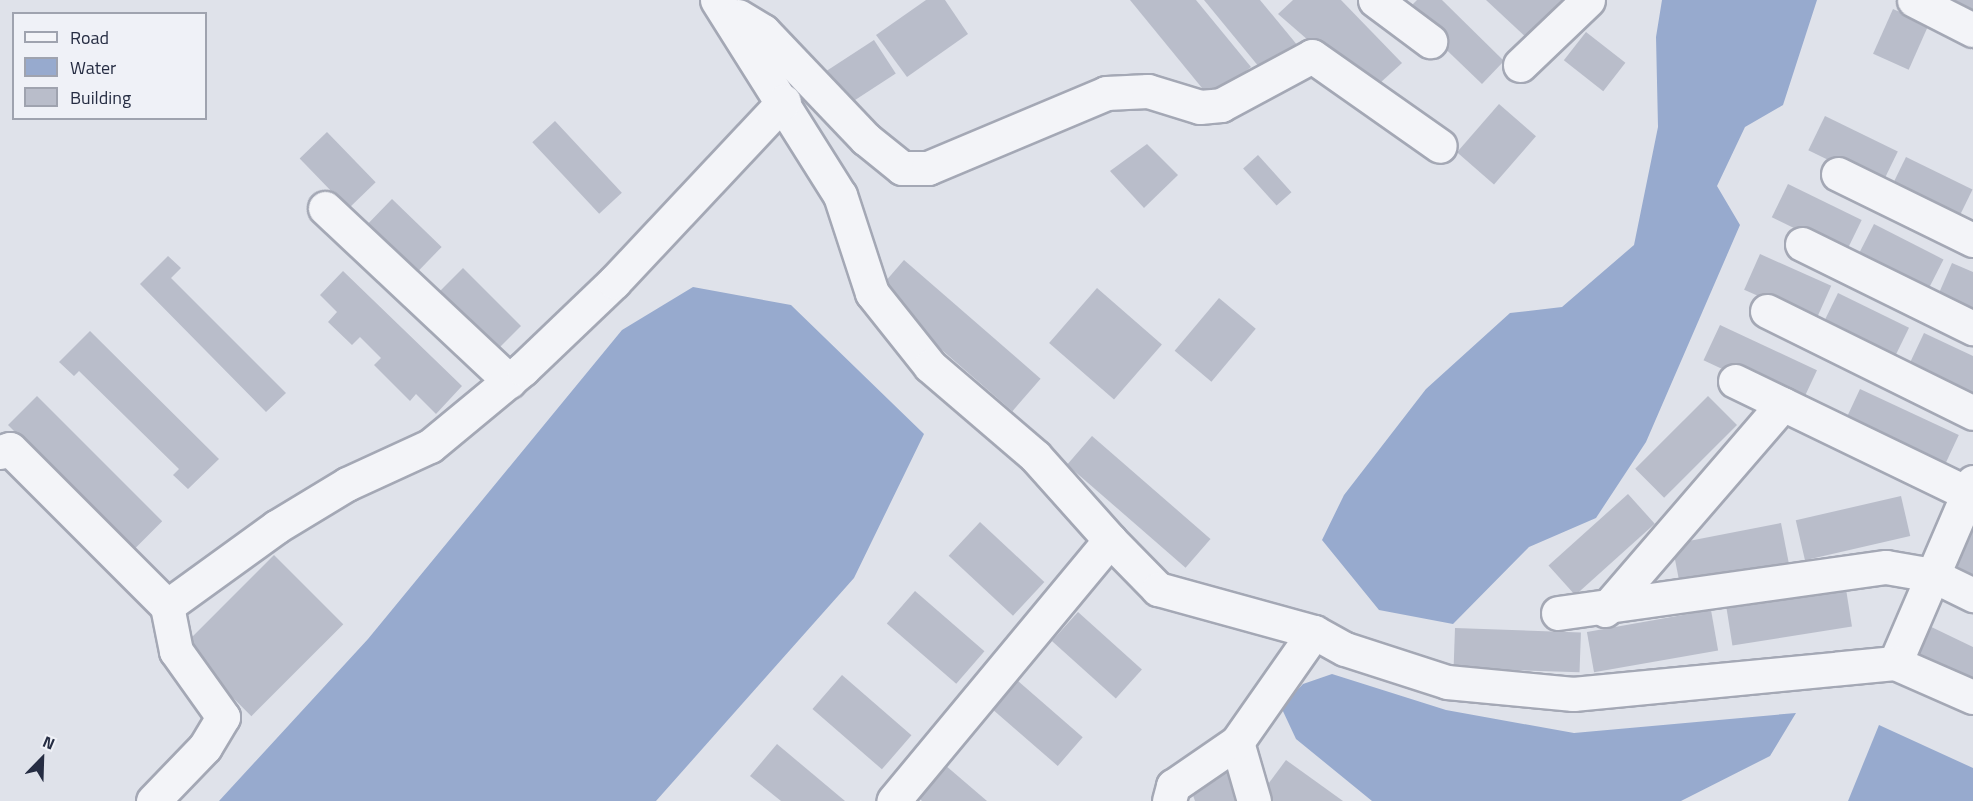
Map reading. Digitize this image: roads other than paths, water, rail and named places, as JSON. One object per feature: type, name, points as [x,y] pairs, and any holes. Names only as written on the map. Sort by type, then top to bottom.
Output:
[{"type":"street","points":[[1375,0],[1430,41]]},
{"type":"street","points":[[1520,65],[1588,0]]},
{"type":"street","points":[[1914,0],[1973,30]]},
{"type":"street","points":[[721,5],[784,101],[840,195],[872,293],[930,366],[1035,456],[1110,540],[1158,589],[1314,632],[1345,649],[1447,682],[1573,694],[1895,663],[1973,697]]},
{"type":"street","points":[[721,5],[763,31],[866,140],[902,168],[928,168],[1106,93],[1148,91],[1200,106],[1221,105],[1312,56],[1440,146]]},
{"type":"street","points":[[167,606],[276,527],[347,484],[430,446],[509,381],[614,282],[784,101]]},
{"type":"street","points":[[1838,174],[1973,240]]},
{"type":"street","points":[[325,208],[509,381]]},
{"type":"street","points":[[1802,244],[1973,328]]},
{"type":"street","points":[[1767,311],[1973,413]]},
{"type":"street","points":[[1735,381],[1971,491],[1895,663]]},
{"type":"street","points":[[1605,610],[1783,404]]},
{"type":"street","points":[[0,452],[10,448],[167,606],[176,651],[223,717],[205,747],[153,801]]},
{"type":"street","points":[[892,801],[1110,540]]},
{"type":"street","points":[[1558,613],[1605,610],[1850,570],[1887,567],[1932,575],[1973,596]]},
{"type":"street","points":[[1169,801],[1173,786],[1237,742],[1314,632]]},
{"type":"street","points":[[1237,742],[1254,801]]},
{"type":"water","points":[[1662,0],[1817,0],[1783,105],[1745,127],[1717,186],[1740,225],[1646,442],[1596,518],[1529,547],[1453,624],[1379,610],[1322,540],[1344,495],[1426,389],[1510,313],[1562,307],[1634,245],[1658,127],[1656,37]]},
{"type":"water","points":[[693,287],[791,305],[924,434],[854,578],[656,801],[219,801],[368,639],[622,330]]},
{"type":"water","points":[[1332,674],[1446,710],[1574,733],[1796,713],[1770,756],[1681,801],[1372,801],[1296,739],[1281,707],[1303,684]]},
{"type":"water","points":[[1879,725],[1973,768],[1973,801],[1848,801]]}]
